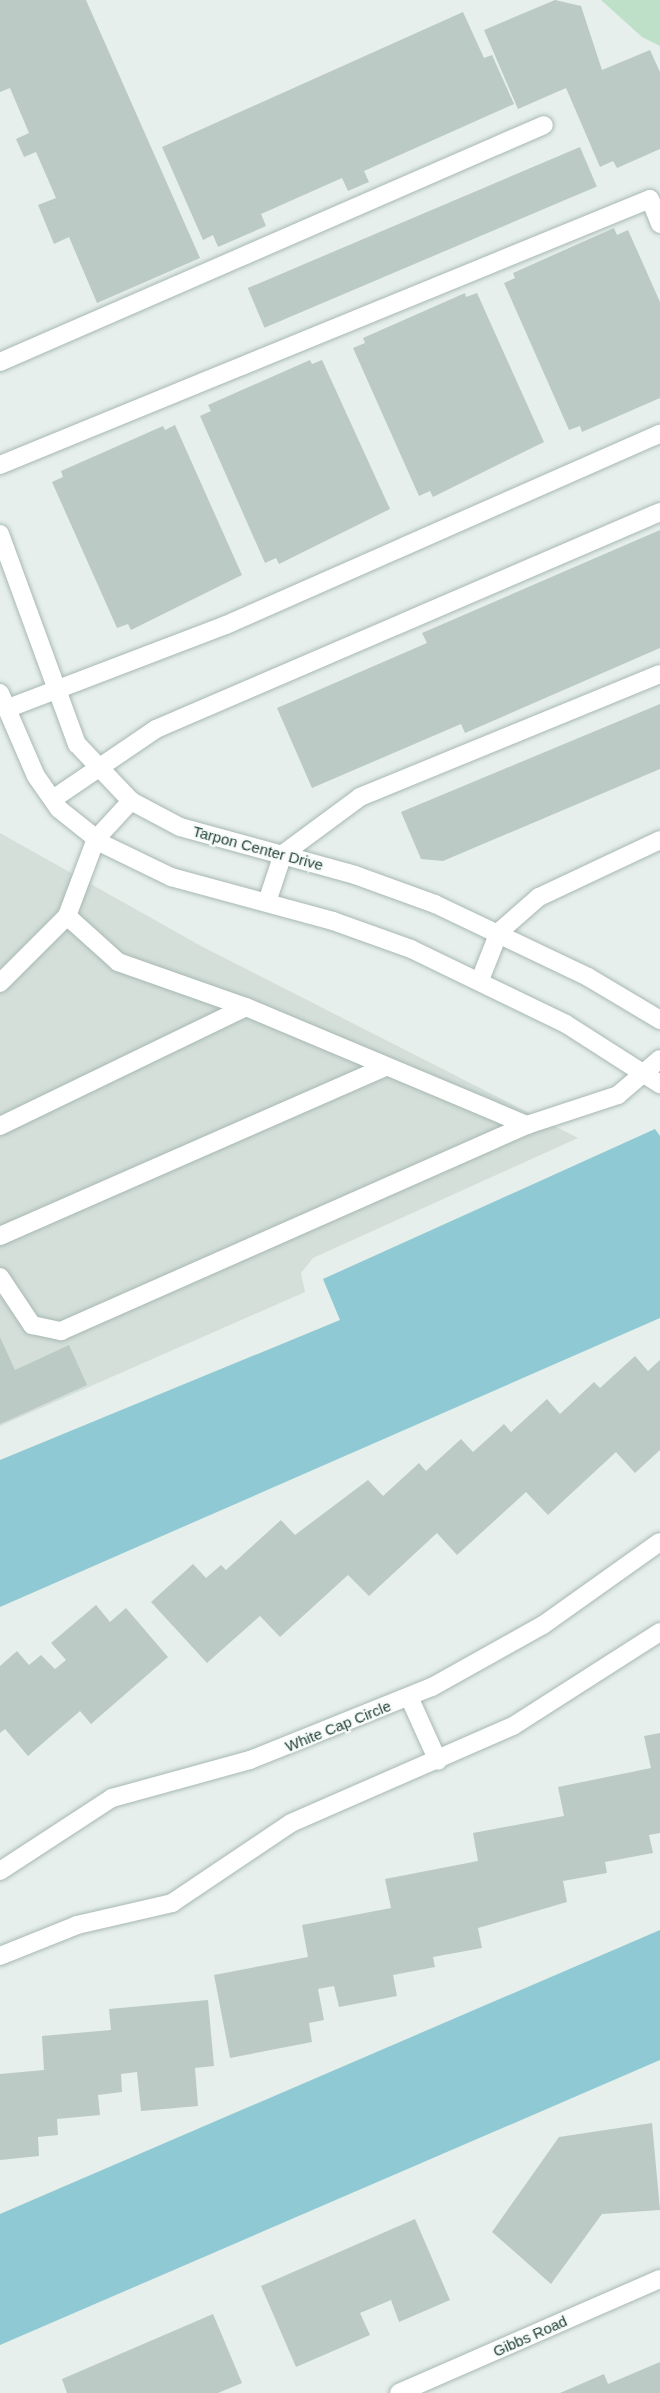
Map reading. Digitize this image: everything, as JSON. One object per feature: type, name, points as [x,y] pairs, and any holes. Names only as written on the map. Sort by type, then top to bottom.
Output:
[{"type":"street","points":[[0,362],[544,124]]},
{"type":"street","points":[[0,465],[650,199],[660,224]]},
{"type":"street","points":[[653,1079],[480,980],[411,949],[267,902],[171,878],[96,839],[53,800],[36,776],[3,701],[56,693],[226,625],[660,434]]},
{"type":"street","points":[[53,800],[95,768],[156,729],[660,512]]},
{"type":"street","name":"Tarpon Center Drive","points":[[0,534],[56,693],[77,744],[95,768],[131,801],[180,827],[283,854],[375,882],[499,932],[660,1020]]},
{"type":"street","points":[[267,902],[283,854],[360,797],[660,674]]},
{"type":"street","points":[[0,983],[67,916],[96,839],[131,801]]},
{"type":"street","points":[[480,980],[499,932],[557,885],[660,840]]},
{"type":"street","points":[[67,916],[118,962],[246,1007],[527,1125]]},
{"type":"street","points":[[0,1126],[246,1007]]},
{"type":"street","points":[[0,1277],[32,1325],[61,1331],[527,1125],[618,1095],[653,1079],[660,1059]]},
{"type":"street","points":[[0,1236],[386,1067]]},
{"type":"street","name":"White Cap Circle","points":[[0,1871],[112,1798],[250,1760],[410,1697],[489,1659],[660,1542]]},
{"type":"street","points":[[0,1956],[77,1925],[172,1903],[291,1823],[438,1761],[513,1726],[660,1632]]},
{"type":"street","points":[[410,1697],[438,1761]]},
{"type":"street","name":"Gibbs Road","points":[[399,2393],[660,2279]]},
{"type":"shaded area","points":[[0,833],[201,946],[578,1138],[313,1258],[301,1273],[305,1292],[0,1426]]},
{"type":"green space","points":[[601,0],[660,0],[660,46],[642,37]]},
{"type":"water","points":[[655,1129],[660,1136],[660,1318],[0,1607],[0,1460],[340,1320],[323,1279]]},
{"type":"water","points":[[660,1930],[660,2060],[0,2345],[0,2214]]},
{"type":"building","points":[[0,0],[86,0],[200,258],[97,303],[69,237],[54,244],[38,205],[56,198],[36,152],[24,157],[16,139],[29,133],[10,88],[0,92]]},
{"type":"building","points":[[555,0],[581,6],[602,70],[650,50],[660,72],[660,149],[617,168],[613,161],[600,167],[566,88],[518,109],[484,30]]},
{"type":"building","points":[[463,12],[484,58],[492,55],[514,104],[364,171],[369,182],[348,191],[342,178],[261,214],[266,226],[218,247],[213,235],[203,240],[162,147]]},
{"type":"building","points":[[580,147],[597,187],[264,328],[248,288]]},
{"type":"building","points":[[614,228],[617,235],[628,230],[660,302],[660,398],[582,432],[580,426],[569,430],[504,283],[515,278],[513,273]]},
{"type":"building","points":[[465,293],[466,297],[477,293],[544,442],[433,497],[430,491],[419,496],[353,348],[365,343],[363,338]]},
{"type":"building","points":[[310,360],[312,364],[322,360],[390,509],[279,564],[276,558],[265,563],[200,416],[211,411],[208,405]]},
{"type":"building","points":[[175,425],[242,575],[131,630],[128,624],[117,628],[52,482],[63,477],[61,471],[163,426],[165,430]]},
{"type":"building","points":[[660,530],[660,648],[465,733],[461,724],[312,788],[277,708],[427,643],[422,633]]},
{"type":"building","points":[[660,704],[660,769],[443,861],[421,859],[401,812]]},
{"type":"building","points":[[0,1337],[15,1370],[69,1345],[87,1385],[0,1424]]},
{"type":"building","points":[[635,1356],[648,1371],[660,1360],[660,1450],[635,1473],[616,1452],[548,1515],[526,1492],[457,1555],[437,1533],[369,1596],[348,1575],[280,1637],[260,1616],[207,1663],[151,1602],[193,1564],[206,1578],[221,1565],[226,1570],[281,1520],[295,1535],[368,1480],[383,1496],[419,1463],[426,1471],[461,1439],[473,1452],[504,1424],[511,1432],[547,1399],[560,1414],[594,1382],[600,1388]]},
{"type":"building","points":[[96,1605],[110,1622],[126,1608],[168,1657],[91,1724],[80,1711],[28,1756],[5,1729],[0,1733],[0,1666],[17,1651],[29,1665],[41,1655],[55,1669],[66,1660],[51,1643]]},
{"type":"building","points":[[660,1733],[660,1833],[649,1835],[653,1853],[605,1862],[607,1873],[563,1881],[567,1902],[478,1928],[482,1948],[433,1957],[435,1967],[393,1975],[397,1996],[339,2007],[334,1986],[318,1989],[324,2020],[309,2023],[312,2042],[230,2058],[214,1975],[308,1957],[302,1925],[391,1908],[385,1879],[478,1861],[473,1833],[564,1816],[558,1787],[651,1768],[644,1736]]},
{"type":"building","points":[[208,2000],[214,2066],[195,2068],[198,2106],[141,2111],[137,2072],[121,2074],[122,2092],[98,2095],[100,2115],[57,2119],[58,2135],[38,2137],[39,2156],[0,2160],[0,2074],[44,2070],[42,2036],[111,2030],[109,2009]]},
{"type":"building","points":[[652,2123],[660,2210],[602,2214],[551,2284],[492,2232],[559,2137]]},
{"type":"building","points":[[415,2219],[450,2300],[399,2322],[391,2300],[360,2313],[370,2335],[296,2367],[261,2286]]},
{"type":"building","points":[[213,2314],[242,2383],[218,2393],[67,2393],[62,2379]]},
{"type":"building","points":[[660,2362],[660,2393],[560,2393],[604,2374],[608,2384]]}]
